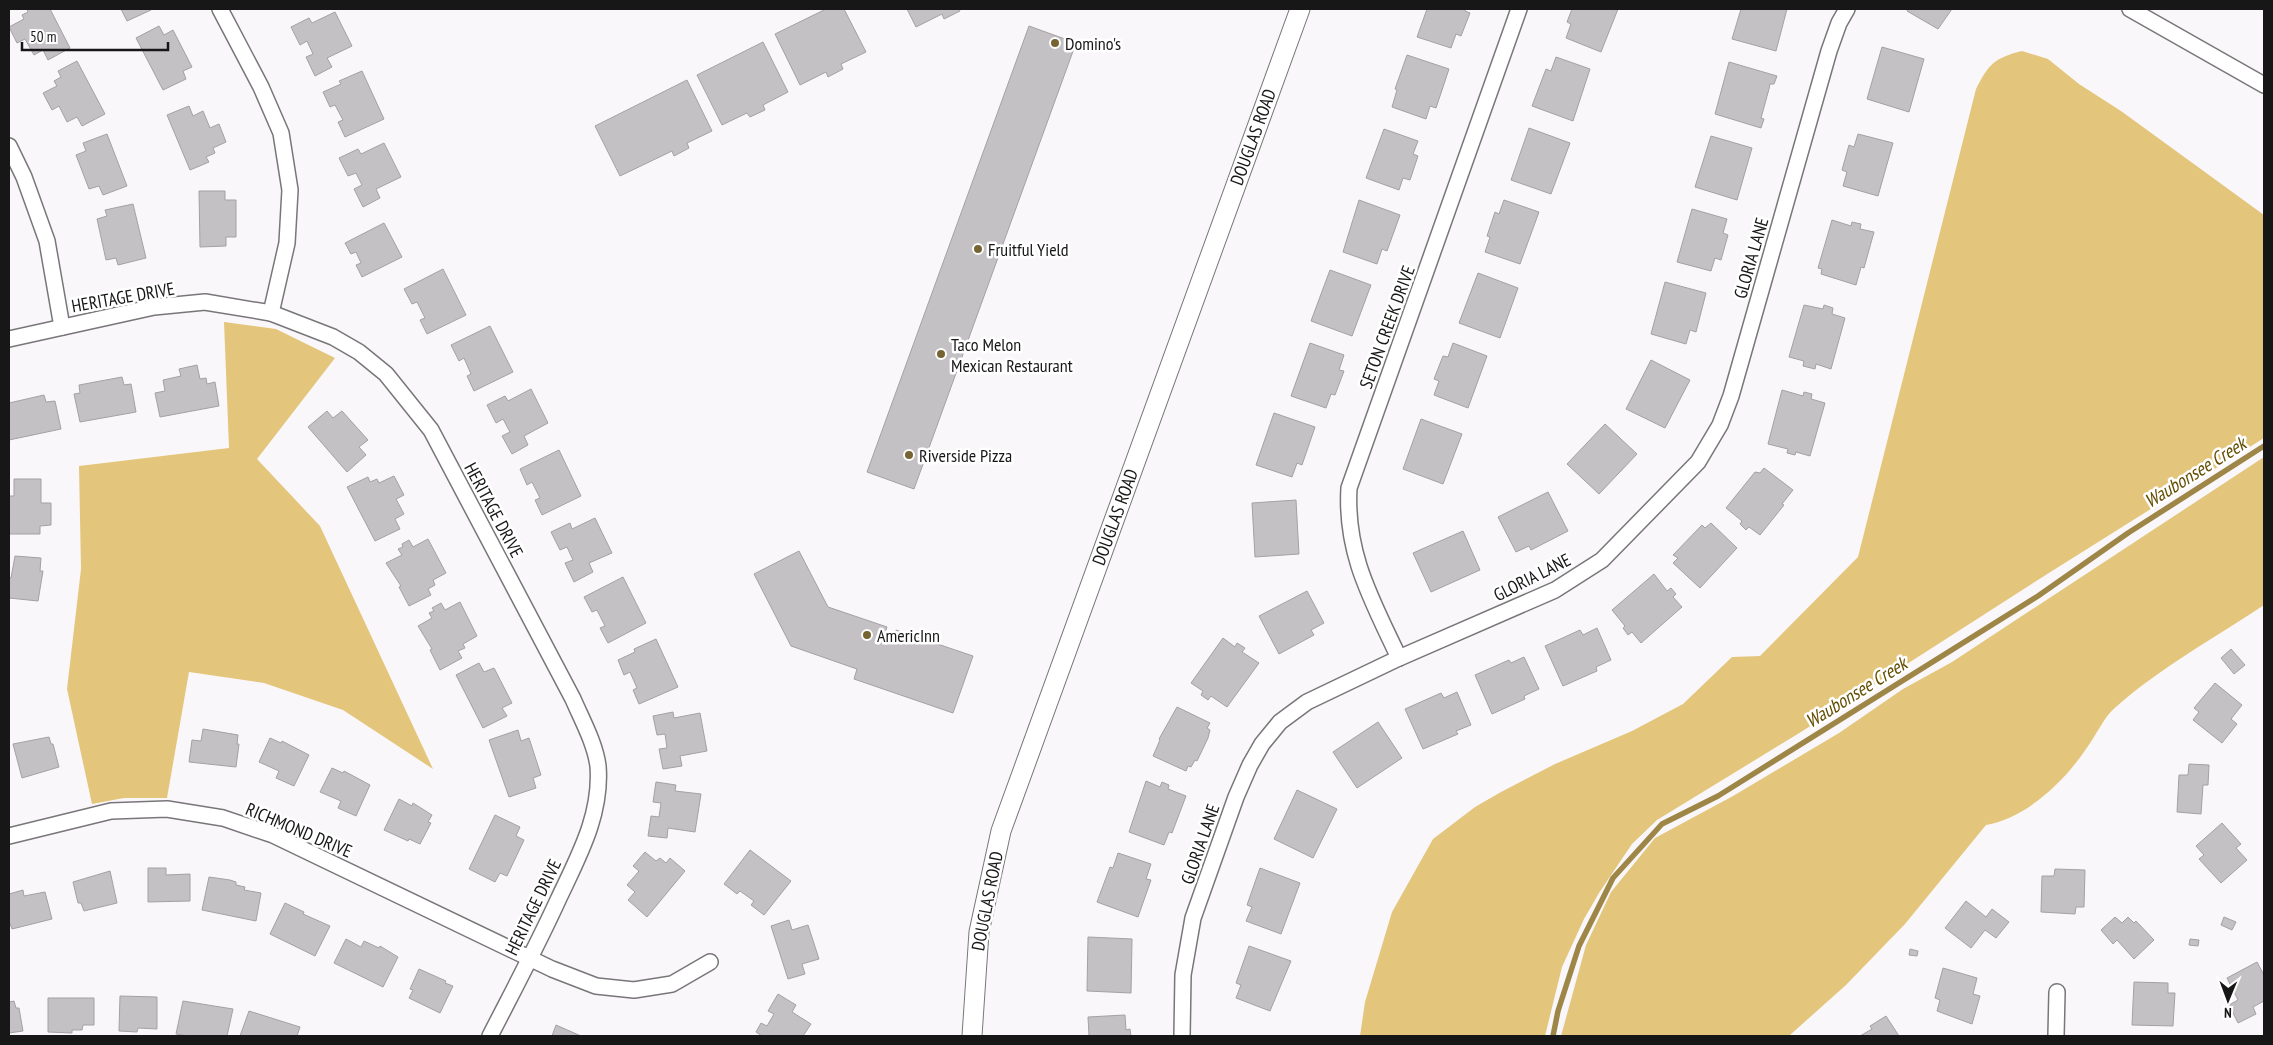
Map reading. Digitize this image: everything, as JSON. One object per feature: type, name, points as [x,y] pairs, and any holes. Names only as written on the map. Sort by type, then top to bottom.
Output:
[{"type":"street","points":[[220,9],[261,87],[282,133],[290,190],[287,243],[271,313]]},
{"type":"street","name":"DOUGLAS ROAD","points":[[972,1036],[978,932],[1001,831],[1300,9]]},
{"type":"street","name":"SETON CREEK DRIVE","points":[[1399,658],[1358,568],[1348,520],[1349,488],[1519,9]]},
{"type":"street","name":"GLORIA LANE","points":[[1182,1036],[1183,975],[1193,918],[1236,797],[1250,765],[1262,744],[1280,722],[1306,702],[1399,658],[1555,590],[1602,560],[1698,462],[1720,425],[1731,396],[1829,52],[1839,23],[1847,9]]},
{"type":"street","points":[[2130,9],[2264,85]]},
{"type":"street","points":[[9,146],[24,177],[47,241],[62,327]]},
{"type":"street","name":"HERITAGE DRIVE","points":[[9,339],[154,307],[205,302],[271,313],[333,337],[372,361],[386,374],[431,430],[573,699],[592,743],[598,765],[596,810],[582,849],[490,1036]]},
{"type":"street","name":"RICHMOND DRIVE","points":[[9,836],[111,811],[167,809],[223,818],[273,835],[552,970],[596,986],[634,990],[672,984],[710,962]]},
{"type":"street","points":[[2056,1036],[2057,992]]},
{"type":"shaded area","points":[[2022,51],[2048,59],[2079,84],[2121,111],[2264,215],[2264,438],[1801,732],[1657,820],[1632,844],[1584,919],[1562,967],[1545,1036],[1360,1036],[1365,1002],[1392,912],[1433,839],[1475,807],[1501,792],[1555,764],[1632,731],[1683,704],[1732,657],[1760,656],[1858,557],[1976,89],[1993,63],[2005,56]]},
{"type":"shaded area","points":[[224,322],[276,329],[335,358],[257,459],[320,526],[433,769],[343,710],[264,683],[189,672],[167,798],[124,798],[92,804],[67,689],[81,569],[79,466],[229,448]]},
{"type":"shaded area","points":[[2264,457],[2264,605],[2151,679],[2112,710],[2090,744],[2067,774],[2043,797],[2029,807],[2001,821],[1986,825],[1905,924],[1846,985],[1790,1035],[1561,1036],[1586,945],[1611,892],[1655,838],[1733,796],[1839,733],[1903,689],[1952,662]]},
{"type":"building","points":[[27,9],[50,9],[70,48],[48,60],[43,50],[34,55],[25,39],[17,43],[9,27],[24,19],[22,15],[28,12]]},
{"type":"building","points":[[121,9],[150,9],[151,10],[127,21]]},
{"type":"building","points":[[826,9],[844,9],[866,52],[841,64],[843,69],[828,77],[826,72],[800,85],[775,34]]},
{"type":"building","points":[[907,9],[959,9],[960,11],[944,19],[942,14],[916,27]]},
{"type":"building","points":[[1427,9],[1465,9],[1465,11],[1470,13],[1461,36],[1456,34],[1451,48],[1417,37]]},
{"type":"building","points":[[1572,9],[1618,9],[1601,52],[1566,38],[1571,24],[1567,22]]},
{"type":"building","points":[[1741,9],[1787,9],[1776,51],[1732,39]]},
{"type":"building","points":[[1908,9],[1952,9],[1938,29],[1907,11]]},
{"type":"building","points":[[335,12],[352,46],[327,58],[332,67],[315,76],[306,57],[313,54],[307,41],[300,45],[291,27],[309,18],[312,23]]},
{"type":"building","points":[[159,26],[164,35],[173,30],[192,67],[183,71],[186,79],[163,90],[136,38]]},
{"type":"building","points":[[1029,26],[1076,43],[914,489],[867,472]]},
{"type":"building","points":[[763,42],[788,92],[763,105],[765,110],[750,117],[747,113],[722,125],[697,75]]},
{"type":"building","points":[[1882,47],[1924,59],[1909,112],[1867,99]]},
{"type":"building","points":[[1407,55],[1449,69],[1436,108],[1430,106],[1426,119],[1392,107],[1397,90],[1395,89]]},
{"type":"building","points":[[1556,57],[1590,69],[1573,121],[1532,106],[1546,69],[1551,71]]},
{"type":"building","points":[[77,61],[105,114],[82,126],[77,117],[67,122],[59,106],[52,110],[43,93],[57,86],[54,81],[61,77],[58,71]]},
{"type":"building","points":[[1729,62],[1777,76],[1774,84],[1770,84],[1761,118],[1764,119],[1761,128],[1715,114]]},
{"type":"building","points":[[362,71],[384,119],[345,137],[338,122],[343,120],[335,105],[330,107],[323,92],[341,84],[339,81]]},
{"type":"building","points":[[687,80],[712,131],[687,143],[689,148],[674,156],[672,151],[620,176],[595,126]]},
{"type":"building","points":[[189,106],[193,116],[203,111],[210,128],[219,124],[226,142],[213,148],[215,153],[206,157],[209,162],[190,170],[167,115]]},
{"type":"building","points":[[1529,128],[1570,143],[1551,194],[1511,180]]},
{"type":"building","points":[[1384,129],[1418,141],[1413,154],[1418,156],[1410,180],[1403,178],[1399,190],[1366,178]]},
{"type":"building","points":[[107,134],[127,186],[103,195],[99,186],[89,189],[76,155],[86,151],[83,143]]},
{"type":"building","points":[[1858,134],[1893,143],[1878,196],[1843,186],[1847,172],[1842,170],[1849,145],[1854,147]]},
{"type":"building","points":[[1711,136],[1752,148],[1737,200],[1695,187]]},
{"type":"building","points":[[384,143],[401,177],[376,189],[380,198],[363,207],[354,189],[362,185],[356,173],[348,176],[339,158],[358,149],[361,154]]},
{"type":"building","points":[[199,191],[225,191],[225,200],[236,200],[236,237],[226,237],[226,246],[200,247]]},
{"type":"building","points":[[1359,200],[1400,215],[1387,251],[1382,249],[1377,264],[1343,252]]},
{"type":"building","points":[[1504,200],[1539,212],[1520,264],[1485,252],[1490,237],[1487,236],[1495,212],[1499,214]]},
{"type":"building","points":[[133,204],[146,258],[118,265],[116,258],[106,260],[97,219],[107,216],[105,210]]},
{"type":"building","points":[[1692,209],[1727,219],[1723,233],[1728,235],[1721,260],[1715,258],[1711,271],[1677,262]]},
{"type":"building","points":[[1832,220],[1851,226],[1852,222],[1861,224],[1860,229],[1874,232],[1864,268],[1861,267],[1856,285],[1821,274],[1822,269],[1818,268]]},
{"type":"building","points":[[384,223],[402,257],[362,277],[356,265],[361,263],[356,252],[351,254],[345,243]]},
{"type":"building","points":[[443,269],[466,315],[427,334],[420,320],[425,318],[417,302],[412,304],[404,289]]},
{"type":"building","points":[[1330,270],[1371,285],[1352,336],[1311,321]]},
{"type":"building","points":[[1478,273],[1518,288],[1500,338],[1459,323]]},
{"type":"building","points":[[1665,282],[1706,293],[1696,332],[1690,330],[1686,344],[1651,334]]},
{"type":"building","points":[[1804,305],[1823,309],[1824,305],[1833,308],[1832,314],[1845,318],[1831,369],[1816,364],[1815,369],[1803,366],[1804,361],[1789,357]]},
{"type":"building","points":[[490,326],[513,372],[474,391],[467,376],[471,374],[464,358],[459,361],[451,345]]},
{"type":"building","points":[[1310,343],[1344,355],[1339,370],[1344,371],[1335,395],[1331,394],[1326,408],[1291,396]]},
{"type":"building","points":[[1453,343],[1487,356],[1468,408],[1434,395],[1439,381],[1434,379],[1443,356],[1448,357]]},
{"type":"building","points":[[1651,360],[1690,380],[1665,428],[1626,409]]},
{"type":"building","points":[[197,365],[200,379],[206,378],[207,384],[215,382],[219,406],[160,417],[155,393],[165,391],[163,380],[181,376],[179,369]]},
{"type":"building","points":[[122,377],[124,385],[131,384],[136,412],[80,422],[74,394],[80,393],[79,385]]},
{"type":"building","points":[[531,389],[548,423],[524,436],[528,445],[512,454],[502,436],[510,432],[503,419],[496,423],[487,405],[505,396],[508,401]]},
{"type":"building","points":[[1782,390],[1803,396],[1804,392],[1812,394],[1811,399],[1825,403],[1810,456],[1796,452],[1795,455],[1787,453],[1788,449],[1768,444]]},
{"type":"building","points":[[44,395],[46,402],[55,401],[61,429],[9,440],[9,403]]},
{"type":"building","points":[[327,411],[333,418],[342,411],[368,440],[359,447],[366,455],[347,472],[308,427]]},
{"type":"building","points":[[1274,413],[1315,427],[1302,465],[1297,463],[1292,477],[1256,465]]},
{"type":"building","points":[[1421,419],[1462,434],[1443,484],[1403,469]]},
{"type":"building","points":[[1605,424],[1637,454],[1599,494],[1567,464]]},
{"type":"building","points":[[559,450],[581,496],[542,515],[535,500],[540,498],[532,482],[527,485],[520,469]]},
{"type":"building","points":[[1764,468],[1793,490],[1782,504],[1784,505],[1760,535],[1749,527],[1746,530],[1740,524],[1742,521],[1726,508],[1755,472],[1760,473]]},
{"type":"building","points":[[394,476],[404,495],[396,499],[404,514],[395,519],[400,529],[375,541],[347,487],[368,477],[370,482],[377,479],[379,483]]},
{"type":"building","points":[[14,479],[41,479],[41,503],[51,503],[51,525],[40,526],[40,534],[9,534],[9,496],[14,496]]},
{"type":"building","points":[[1548,492],[1568,531],[1531,550],[1529,546],[1516,552],[1498,517]]},
{"type":"building","points":[[1296,500],[1299,554],[1255,557],[1252,503]]},
{"type":"building","points":[[595,518],[612,553],[589,563],[593,572],[574,582],[565,563],[573,560],[567,547],[560,550],[551,532],[570,523],[572,529]]},
{"type":"building","points":[[1711,523],[1737,548],[1700,588],[1673,563],[1678,558],[1673,555],[1702,525],[1705,528]]},
{"type":"building","points":[[1463,531],[1480,570],[1431,592],[1413,553]]},
{"type":"building","points":[[428,539],[446,573],[433,580],[435,585],[428,589],[431,595],[409,606],[399,587],[401,586],[386,563],[402,555],[398,549],[403,547],[402,544],[409,540],[413,547]]},
{"type":"building","points":[[799,551],[828,607],[887,627],[885,633],[894,636],[896,630],[973,656],[953,713],[854,679],[857,669],[791,646],[754,574]]},
{"type":"building","points":[[15,556],[41,558],[40,571],[43,571],[38,601],[9,598],[9,577],[11,578]]},
{"type":"building","points":[[1654,574],[1667,591],[1671,588],[1676,594],[1673,597],[1682,607],[1641,643],[1632,632],[1628,635],[1623,628],[1625,626],[1612,610]]},
{"type":"building","points":[[623,577],[646,623],[608,643],[600,628],[605,626],[597,610],[592,612],[584,597]]},
{"type":"building","points":[[1307,591],[1324,623],[1311,630],[1314,635],[1279,654],[1259,616]]},
{"type":"building","points":[[460,602],[477,636],[463,644],[465,648],[458,651],[462,658],[440,670],[430,650],[432,649],[418,626],[432,618],[429,613],[434,611],[432,608],[441,603],[445,610]]},
{"type":"building","points":[[1597,628],[1611,660],[1596,667],[1597,671],[1563,686],[1545,646],[1580,630],[1583,635]]},
{"type":"building","points":[[1223,638],[1235,647],[1237,643],[1245,648],[1242,652],[1259,663],[1227,707],[1211,696],[1208,700],[1201,695],[1203,691],[1191,683]]},
{"type":"building","points":[[656,639],[678,687],[639,704],[633,690],[637,688],[630,672],[624,675],[618,660],[635,652],[634,649]]},
{"type":"building","points":[[2231,649],[2245,665],[2234,674],[2221,658]]},
{"type":"building","points":[[1524,657],[1539,689],[1524,696],[1525,699],[1492,714],[1475,675],[1509,660],[1511,663]]},
{"type":"building","points":[[479,663],[484,672],[494,668],[512,703],[502,708],[507,716],[483,728],[456,675]]},
{"type":"building","points":[[2215,683],[2242,705],[2231,719],[2237,724],[2222,743],[2193,720],[2199,712],[2194,708]]},
{"type":"building","points":[[1457,692],[1471,725],[1456,731],[1458,734],[1423,749],[1405,709],[1441,693],[1444,698]]},
{"type":"building","points":[[1177,707],[1210,723],[1207,728],[1210,730],[1208,738],[1197,761],[1195,760],[1191,767],[1188,766],[1186,771],[1153,756],[1159,739]]},
{"type":"building","points":[[673,712],[674,718],[700,713],[707,751],[680,756],[682,766],[663,769],[659,749],[667,748],[665,734],[657,735],[653,716]]},
{"type":"building","points":[[1378,722],[1402,758],[1357,788],[1333,752]]},
{"type":"building","points":[[203,729],[238,735],[237,744],[239,744],[236,767],[189,762],[192,740],[201,741]]},
{"type":"building","points":[[518,730],[521,741],[529,738],[541,775],[533,778],[536,788],[509,797],[489,740]]},
{"type":"building","points":[[49,737],[51,744],[53,744],[59,767],[22,778],[13,744]]},
{"type":"building","points":[[270,738],[281,743],[282,741],[309,755],[294,786],[276,778],[279,771],[259,762]]},
{"type":"building","points":[[2189,764],[2209,765],[2208,785],[2203,785],[2201,814],[2177,812],[2179,775],[2188,775]]},
{"type":"building","points":[[332,768],[343,773],[344,771],[370,785],[356,816],[338,808],[341,801],[320,792]]},
{"type":"building","points":[[1146,781],[1160,787],[1162,782],[1169,785],[1168,789],[1186,796],[1172,833],[1169,832],[1164,845],[1129,832]]},
{"type":"building","points":[[656,782],[676,785],[675,791],[701,794],[695,832],[668,828],[667,838],[648,836],[651,816],[659,817],[661,803],[653,802]]},
{"type":"building","points":[[1297,790],[1337,809],[1313,858],[1274,839]]},
{"type":"building","points":[[399,799],[412,806],[413,803],[432,815],[428,822],[431,823],[420,844],[409,839],[408,841],[384,830]]},
{"type":"building","points":[[495,815],[520,827],[516,836],[524,840],[507,876],[500,873],[495,882],[469,869]]},
{"type":"building","points":[[2222,823],[2241,844],[2236,848],[2247,860],[2221,883],[2199,859],[2204,855],[2196,846]]},
{"type":"building","points":[[750,850],[791,881],[764,915],[751,905],[754,901],[740,891],[737,894],[724,884]]},
{"type":"building","points":[[645,852],[656,861],[660,858],[666,863],[670,858],[685,871],[647,917],[628,900],[635,892],[627,885],[639,871],[633,866]]},
{"type":"building","points":[[1118,853],[1151,864],[1146,879],[1151,880],[1138,917],[1097,902],[1110,867],[1113,868]]},
{"type":"building","points":[[148,868],[166,868],[166,875],[190,874],[190,901],[148,902]]},
{"type":"building","points":[[1260,868],[1300,883],[1281,934],[1246,921],[1252,907],[1247,905]]},
{"type":"building","points":[[2055,869],[2085,870],[2084,907],[2076,907],[2075,914],[2041,912],[2042,876],[2054,876]]},
{"type":"building","points":[[110,871],[117,903],[84,911],[81,903],[78,903],[73,882]]},
{"type":"building","points":[[209,877],[230,880],[236,882],[236,885],[245,887],[244,890],[261,893],[256,921],[202,910]]},
{"type":"building","points":[[23,890],[24,896],[45,892],[52,919],[12,929],[9,921],[9,894]]},
{"type":"building","points":[[1966,901],[1986,917],[1992,909],[2009,922],[1996,938],[1985,930],[1971,948],[1945,928]]},
{"type":"building","points":[[285,903],[304,912],[303,914],[330,926],[315,956],[270,934]]},
{"type":"building","points":[[2115,917],[2122,923],[2128,917],[2134,923],[2136,921],[2154,940],[2134,959],[2117,940],[2113,944],[2101,930]]},
{"type":"building","points":[[2224,917],[2236,922],[2232,930],[2221,925]]},
{"type":"building","points":[[789,920],[792,930],[808,925],[819,959],[802,964],[805,974],[788,979],[771,926]]},
{"type":"building","points":[[1088,937],[1132,939],[1131,993],[1087,991]]},
{"type":"building","points":[[346,939],[361,947],[364,941],[379,948],[380,946],[398,957],[383,987],[334,963]]},
{"type":"building","points":[[2190,939],[2199,940],[2198,946],[2189,945]]},
{"type":"building","points":[[1249,946],[1291,961],[1270,1011],[1236,998],[1241,985],[1236,983]]},
{"type":"building","points":[[1910,949],[1918,951],[1917,956],[1909,955]]},
{"type":"building","points":[[2257,962],[2264,975],[2264,1001],[2253,1007],[2256,1014],[2238,1023],[2229,1005],[2238,1000],[2227,978]]},
{"type":"building","points":[[1943,968],[1977,978],[1973,994],[1980,996],[1972,1024],[1937,1011],[1940,1000],[1935,998]]},
{"type":"building","points":[[419,969],[453,986],[440,1013],[409,998],[413,990],[410,989]]},
{"type":"building","points":[[2134,982],[2168,983],[2168,993],[2175,993],[2173,1026],[2132,1025]]},
{"type":"building","points":[[778,994],[796,1005],[792,1012],[811,1024],[803,1036],[762,1036],[756,1032],[761,1023],[767,1026],[774,1014],[768,1011]]},
{"type":"building","points":[[120,996],[157,997],[157,1029],[138,1028],[137,1032],[119,1031]]},
{"type":"building","points":[[48,998],[94,998],[94,1025],[83,1025],[82,1030],[72,1030],[72,1033],[48,1032]]},
{"type":"building","points":[[14,1001],[16,1008],[19,1008],[23,1031],[9,1033],[9,1002]]},
{"type":"building","points":[[183,1001],[233,1009],[227,1036],[188,1036],[176,1034]]},
{"type":"building","points":[[249,1011],[300,1027],[297,1036],[240,1036]]},
{"type":"building","points":[[1125,1015],[1126,1030],[1130,1029],[1131,1036],[1087,1036],[1089,1035],[1088,1017]]},
{"type":"building","points":[[1886,1016],[1899,1036],[1860,1036],[1872,1029],[1870,1026]]},
{"type":"building","points":[[556,1025],[581,1036],[552,1036]]},
{"type":"waterway","name":"Waubonsee Creek","points":[[1553,1036],[1558,1011],[1579,946],[1613,878],[1662,824],[1718,796],[2038,596],[2128,533],[2264,446]]},
{"type":"place","name":"Domino's","points":[[1055,43]]},
{"type":"place","name":"Fruitful Yield","points":[[978,249]]},
{"type":"place","name":"Taco Melon Mexican Restaurant","points":[[941,354]]},
{"type":"place","name":"Riverside Pizza","points":[[909,455]]},
{"type":"place","name":"AmericInn","points":[[867,635]]}]
